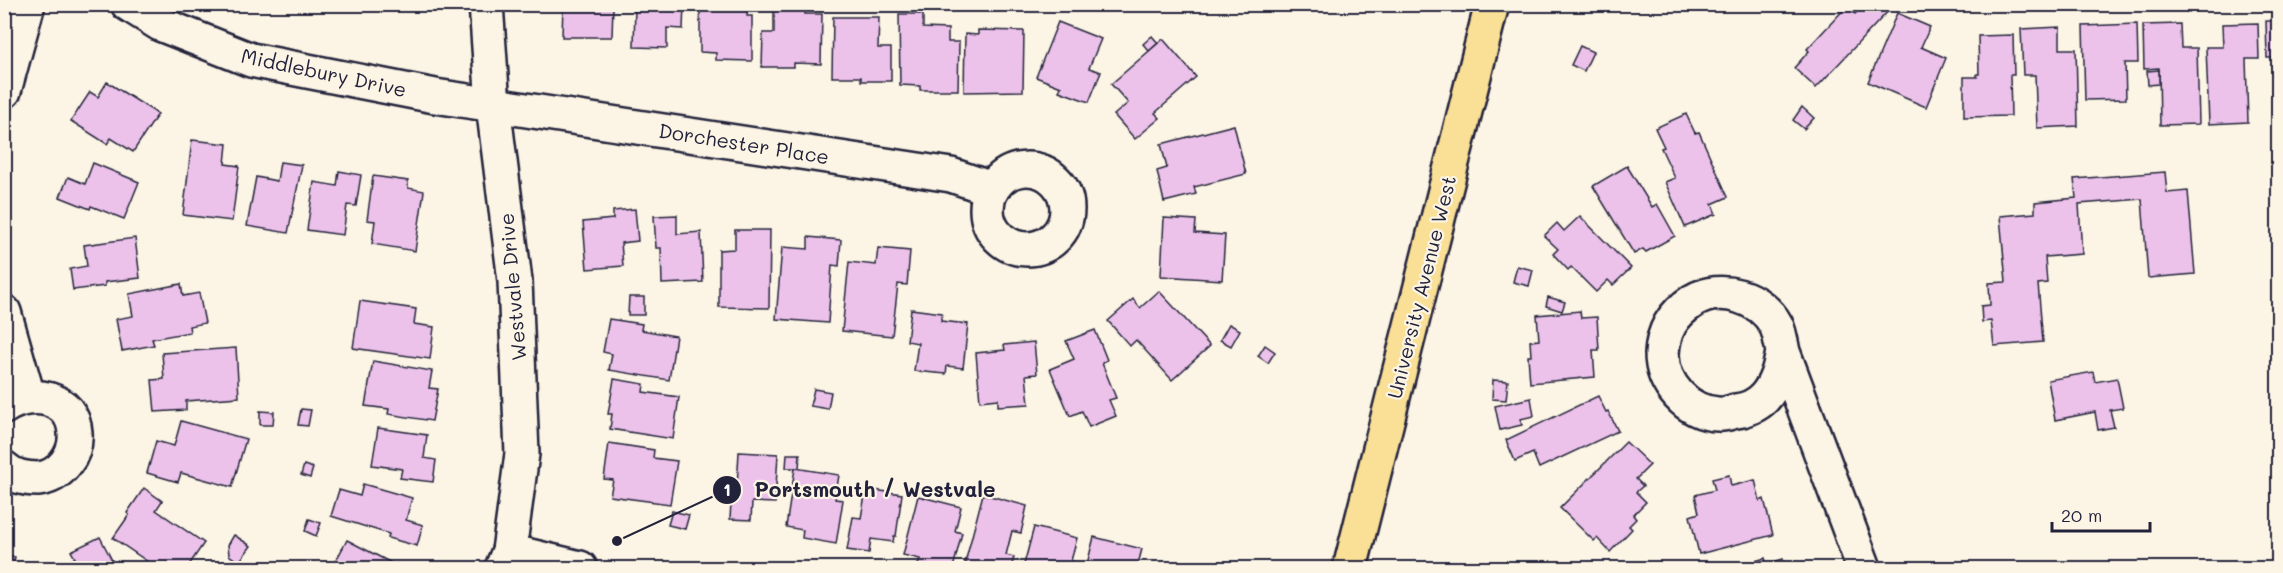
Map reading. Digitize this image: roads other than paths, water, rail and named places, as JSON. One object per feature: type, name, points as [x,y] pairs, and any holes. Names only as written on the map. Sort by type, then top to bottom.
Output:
[{"type":"main road","name":"University Avenue West","points":[[1350,568],[1492,4]]},
{"type":"street","points":[[4,91],[28,4]]},
{"type":"street","name":"Middlebury Drive","points":[[128,4],[160,24],[251,60],[493,105]]},
{"type":"street","name":"Westvale Drive","points":[[486,4],[493,105],[515,281],[522,454],[506,560]]},
{"type":"street","name":"Dorchester Place","points":[[493,105],[951,175],[992,189]]},
{"type":"street","points":[[4,312],[16,402],[48,398],[64,409],[71,420],[75,434],[72,455],[60,470],[45,478],[26,480],[4,468]]},
{"type":"street","points":[[1783,352],[1864,568]]},
{"type":"street","points":[[506,560],[580,568]]},
{"type":"place","name":"Portsmouth / Westvale","points":[[617,541]]}]
